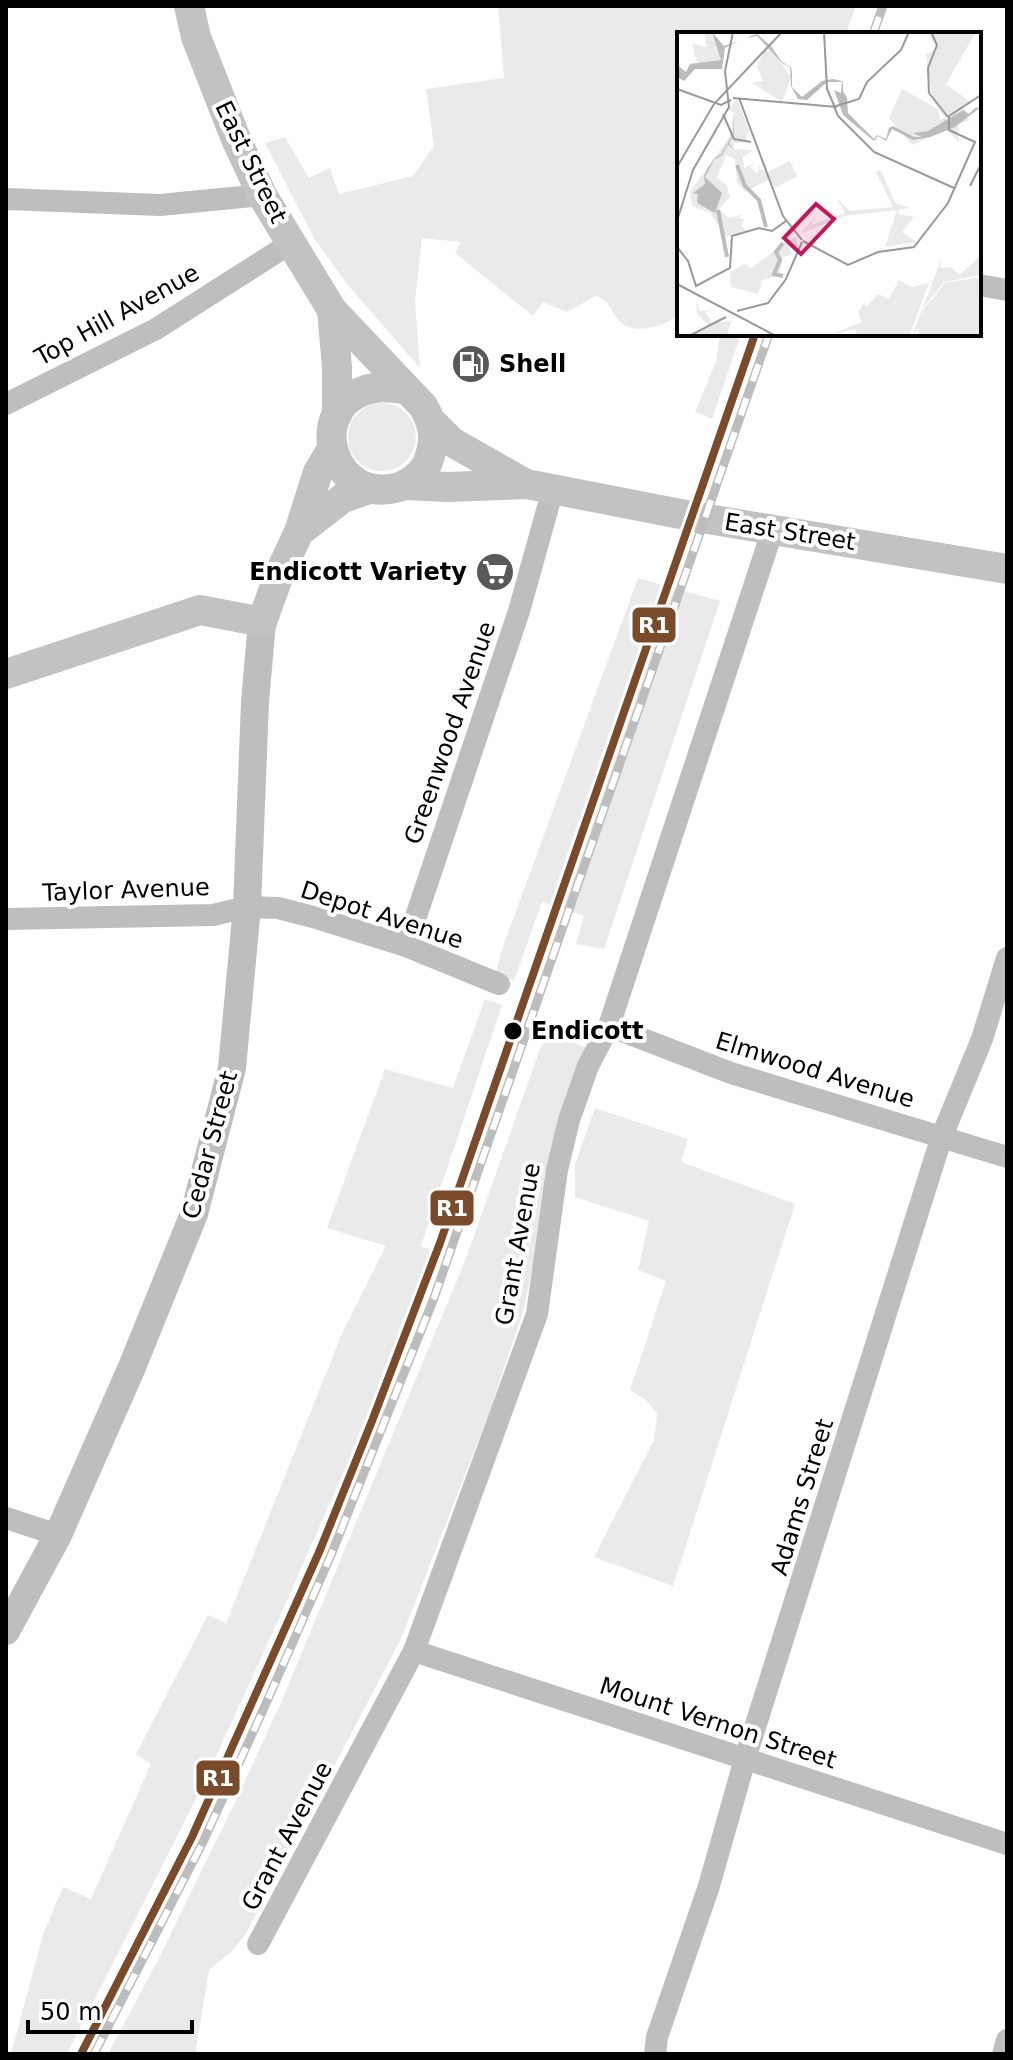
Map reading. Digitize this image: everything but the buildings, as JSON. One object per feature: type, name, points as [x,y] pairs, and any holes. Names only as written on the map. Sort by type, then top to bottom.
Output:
[{"type":"main road","name":"East Street","points":[[189,6],[201,51],[262,195],[332,310],[406,389]]},
{"type":"main road","name":"East Street","points":[[332,310],[337,415]]},
{"type":"main road","points":[[299,532],[343,498],[369,489],[388,490],[406,485],[425,469],[434,445],[431,421],[423,406],[406,389],[378,387],[361,391],[347,401],[337,415],[331,432],[332,449],[339,466],[352,480],[369,489]]},
{"type":"main road","name":"East Street","points":[[431,421],[452,442],[539,486]]},
{"type":"main road","points":[[6,674],[200,610],[262,622],[299,532],[318,472],[332,449]]},
{"type":"main road","name":"East Street","points":[[406,485],[539,486],[1007,569]]},
{"type":"street","points":[[6,199],[160,205],[262,195]]},
{"type":"street","name":"Top Hill Avenue","points":[[6,404],[156,329],[291,243]]},
{"type":"street","points":[[981,285],[1007,290]]},
{"type":"street","name":"Greenwood Avenue","points":[[406,946],[519,611],[539,486]]},
{"type":"street","name":"Grant Avenue","points":[[258,1944],[414,1651],[537,1314],[557,1170],[569,1120],[588,1066],[609,1026],[773,529]]},
{"type":"street","name":"Cedar Street","points":[[6,1631],[58,1535],[132,1367],[194,1214],[232,1068],[247,907],[255,702],[262,622]]},
{"type":"street","name":"Depot Avenue","points":[[247,907],[278,908],[313,917],[406,946],[499,984]]},
{"type":"street","name":"Taylor Avenue","points":[[6,919],[213,915],[247,907]]},
{"type":"street","name":"Adams Street","points":[[655,2054],[657,2037],[709,1886],[745,1759],[942,1136],[982,1039],[1007,958]]},
{"type":"street","name":"Elmwood Avenue","points":[[609,1026],[731,1073],[1007,1157]]},
{"type":"street","points":[[6,1518],[58,1535]]},
{"type":"street","name":"Mount Vernon Street","points":[[414,1651],[1007,1844]]},
{"type":"street","points":[[1003,2054],[1007,2040]]},
{"type":"shaded area","points":[[498,6],[856,6],[847,32],[677,32],[677,317],[651,328],[636,329],[623,324],[604,300],[596,296],[567,312],[543,302],[533,316],[455,253],[461,242],[422,238],[415,302],[420,368],[347,284],[314,238],[265,143],[285,137],[309,178],[330,168],[339,194],[413,176],[434,146],[426,89],[504,78]]},
{"type":"shaded area","points":[[720,336],[740,336],[712,419],[695,412],[716,362]]},
{"type":"shaded area","points":[[382,403],[406,413],[416,437],[406,461],[382,471],[358,461],[348,437],[358,413]]},
{"type":"shaded area","points":[[638,578],[720,601],[604,949],[576,944],[584,916],[542,902],[514,981],[496,974],[500,955]]},
{"type":"shaded area","points":[[485,999],[502,1005],[421,1246],[432,1250],[350,1457],[281,1614],[202,1787],[67,2054],[11,2054],[43,1935],[63,1887],[91,1899],[151,1764],[136,1754],[208,1615],[226,1623],[341,1336],[386,1246],[327,1228],[385,1069],[453,1088]]},
{"type":"shaded area","points":[[550,1034],[592,1050],[523,1312],[489,1413],[400,1641],[245,1935],[231,1952],[209,1970],[195,2054],[108,2054],[159,1958],[283,1698],[465,1261],[540,1049]]},
{"type":"shaded area","points":[[595,1108],[688,1139],[681,1162],[795,1204],[673,1586],[594,1557],[654,1440],[657,1414],[646,1400],[630,1390],[666,1281],[638,1270],[649,1221],[575,1197],[575,1164]]},
{"type":"railway","points":[[874,32],[883,6]]},
{"type":"railway","points":[[94,2054],[203,1842],[268,1699],[331,1555],[434,1298],[768,336]]},
{"type":"transit line","name":"R1","points":[[81,2054],[192,1837],[320,1550],[372,1421],[440,1243],[754,336]]},
{"type":"place","name":"Shell","points":[[471,364]]},
{"type":"place","name":"Endicott Variety","points":[[495,572]]},
{"type":"place","name":"Endicott","points":[[513,1031]]}]
